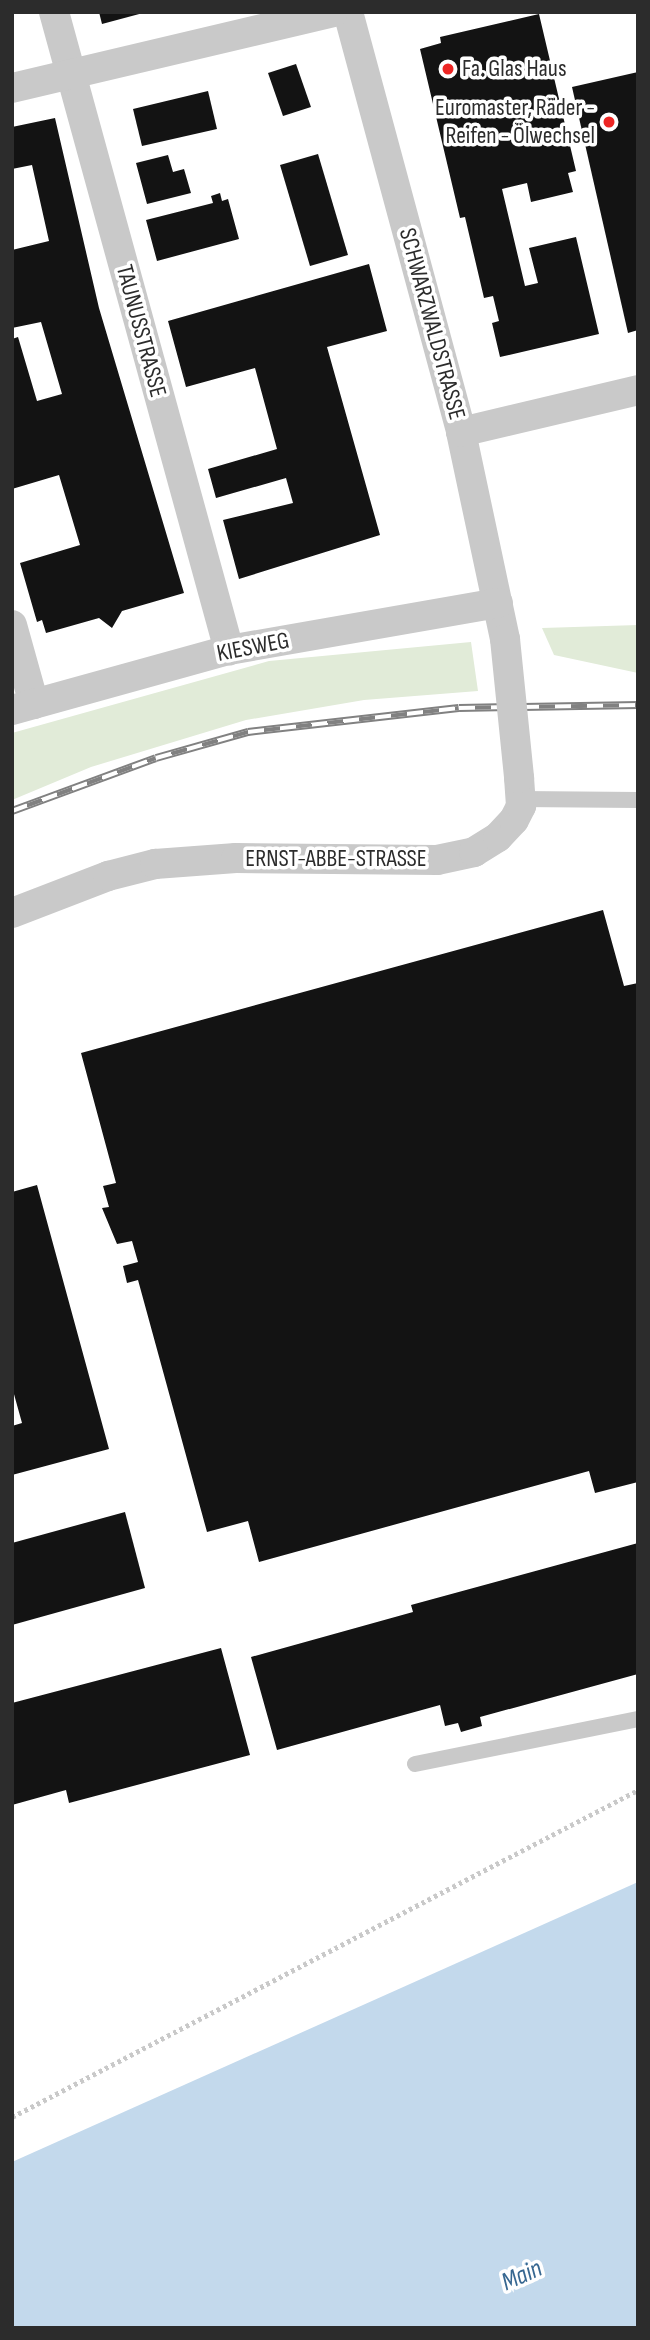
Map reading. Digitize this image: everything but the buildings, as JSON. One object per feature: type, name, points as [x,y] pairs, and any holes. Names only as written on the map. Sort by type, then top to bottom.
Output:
[{"type":"street","name":"TAUNUSSTRASSE","points":[[54,12],[229,650]]},
{"type":"street","points":[[12,88],[333,12]]},
{"type":"street","name":"SCHWARZWALDSTRASSE","points":[[348,12],[461,432],[505,639],[520,789]]},
{"type":"street","points":[[461,432],[638,390]]},
{"type":"street","name":"KIESWEG","points":[[23,707],[229,650],[498,603]]},
{"type":"street","points":[[12,625],[23,707]]},
{"type":"street","name":"ERNST-ABBE-STRASSE","points":[[12,913],[108,876],[155,864],[236,858],[437,860],[474,852],[498,837],[514,820],[520,789]]},
{"type":"lane","points":[[520,789],[638,800]]},
{"type":"lane","points":[[415,1763],[638,1719]]},
{"type":"path","points":[[12,2118],[638,1790]]},
{"type":"green space","points":[[638,625],[638,673],[554,655],[542,628]]},
{"type":"green space","points":[[471,642],[478,691],[364,700],[246,720],[91,767],[12,800],[12,733],[269,661]]},
{"type":"water","name":"Main","points":[[638,1882],[638,2328],[12,2328],[12,2162]]},
{"type":"railway","points":[[12,811],[156,758],[248,732],[459,708],[638,705]]},
{"type":"place","name":"Fa. Glas Haus","points":[[448,69]]},
{"type":"place","name":"Euromaster, Räder - Reifen - Ölwechsel","points":[[609,122]]}]
